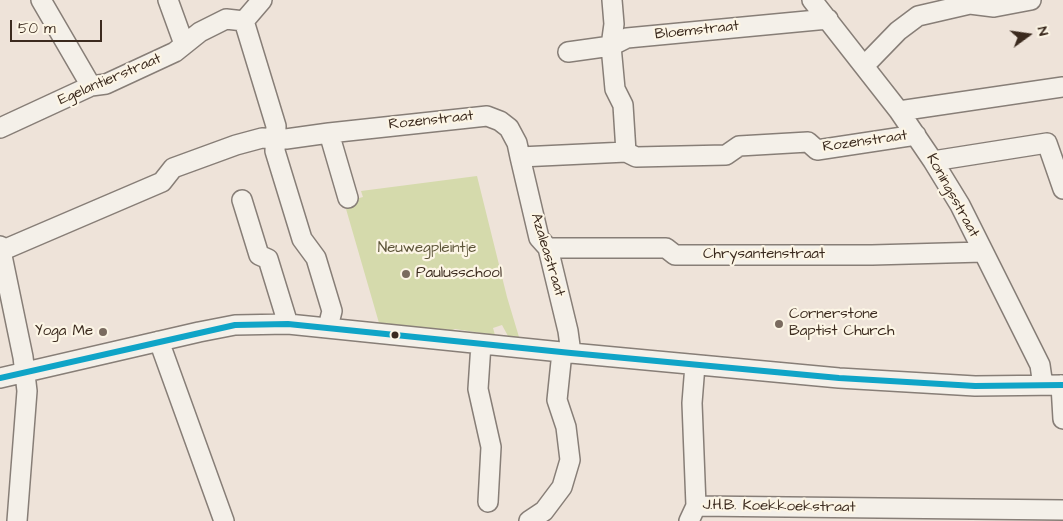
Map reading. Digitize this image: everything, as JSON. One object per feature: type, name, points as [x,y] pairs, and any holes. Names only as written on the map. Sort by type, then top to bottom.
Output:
[{"type":"street","points":[[41,0],[91,86]]},
{"type":"street","points":[[168,0],[184,44]]},
{"type":"street","points":[[262,0],[244,21],[276,126],[275,151],[302,239],[316,258],[332,311],[330,328]]},
{"type":"street","points":[[612,0],[614,24],[611,46],[616,89],[623,105],[626,152]]},
{"type":"street","name":"Koningsstraat","points":[[812,0],[899,111],[960,205],[1040,365],[1042,379],[1057,385],[1063,419]]},
{"type":"street","points":[[865,66],[898,31],[916,8],[1031,0]]},
{"type":"street","name":"Bloemstraat","points":[[568,52],[611,46],[627,38],[828,18]]},
{"type":"street","name":"Egelantierstraat","points":[[0,128],[91,86],[106,84],[175,52],[200,32],[226,19],[244,21]]},
{"type":"street","points":[[899,111],[1063,87]]},
{"type":"street","name":"Rozenstraat","points":[[0,248],[162,182],[174,168],[236,145],[262,138],[286,139],[486,116],[500,121],[509,128],[517,143],[520,156],[626,152],[636,157],[726,155],[739,146],[808,142],[817,150],[916,135]]},
{"type":"street","points":[[329,133],[348,198]]},
{"type":"street","points":[[933,161],[1047,143],[1063,189]]},
{"type":"street","name":"Azaleastraat","points":[[520,156],[539,238],[548,248],[568,331],[568,346],[557,400],[566,427],[570,460],[562,487],[544,511],[529,521]]},
{"type":"street","points":[[242,200],[258,255],[268,259],[288,324]]},
{"type":"street","points":[[0,248],[25,373],[27,396],[16,521]]},
{"type":"street","name":"Chrysantenstraat","points":[[548,248],[666,248],[675,256],[983,252]]},
{"type":"street","points":[[0,378],[235,325],[288,324],[566,353],[890,382],[975,386],[1057,385]]},
{"type":"street","points":[[159,341],[224,521]]},
{"type":"street","points":[[481,344],[478,389],[491,447],[488,502]]},
{"type":"street","name":"J.H.B. Koekkoekstraat","points":[[695,365],[692,403],[692,513],[1063,510]]},
{"type":"green space","name":"Neuwegpleintje","points":[[477,176],[507,297],[519,337],[508,336],[502,325],[493,328],[495,335],[455,329],[379,323],[344,202],[363,197],[361,191]]},
{"type":"transit line","points":[[0,378],[235,325],[288,324],[839,378],[975,386],[1063,385]]},
{"type":"place","name":"Paulusschool","points":[[406,274]]},
{"type":"place","name":"Cornerstone Baptist Church","points":[[779,324]]},
{"type":"place","name":"Yoga Me","points":[[103,332]]}]
